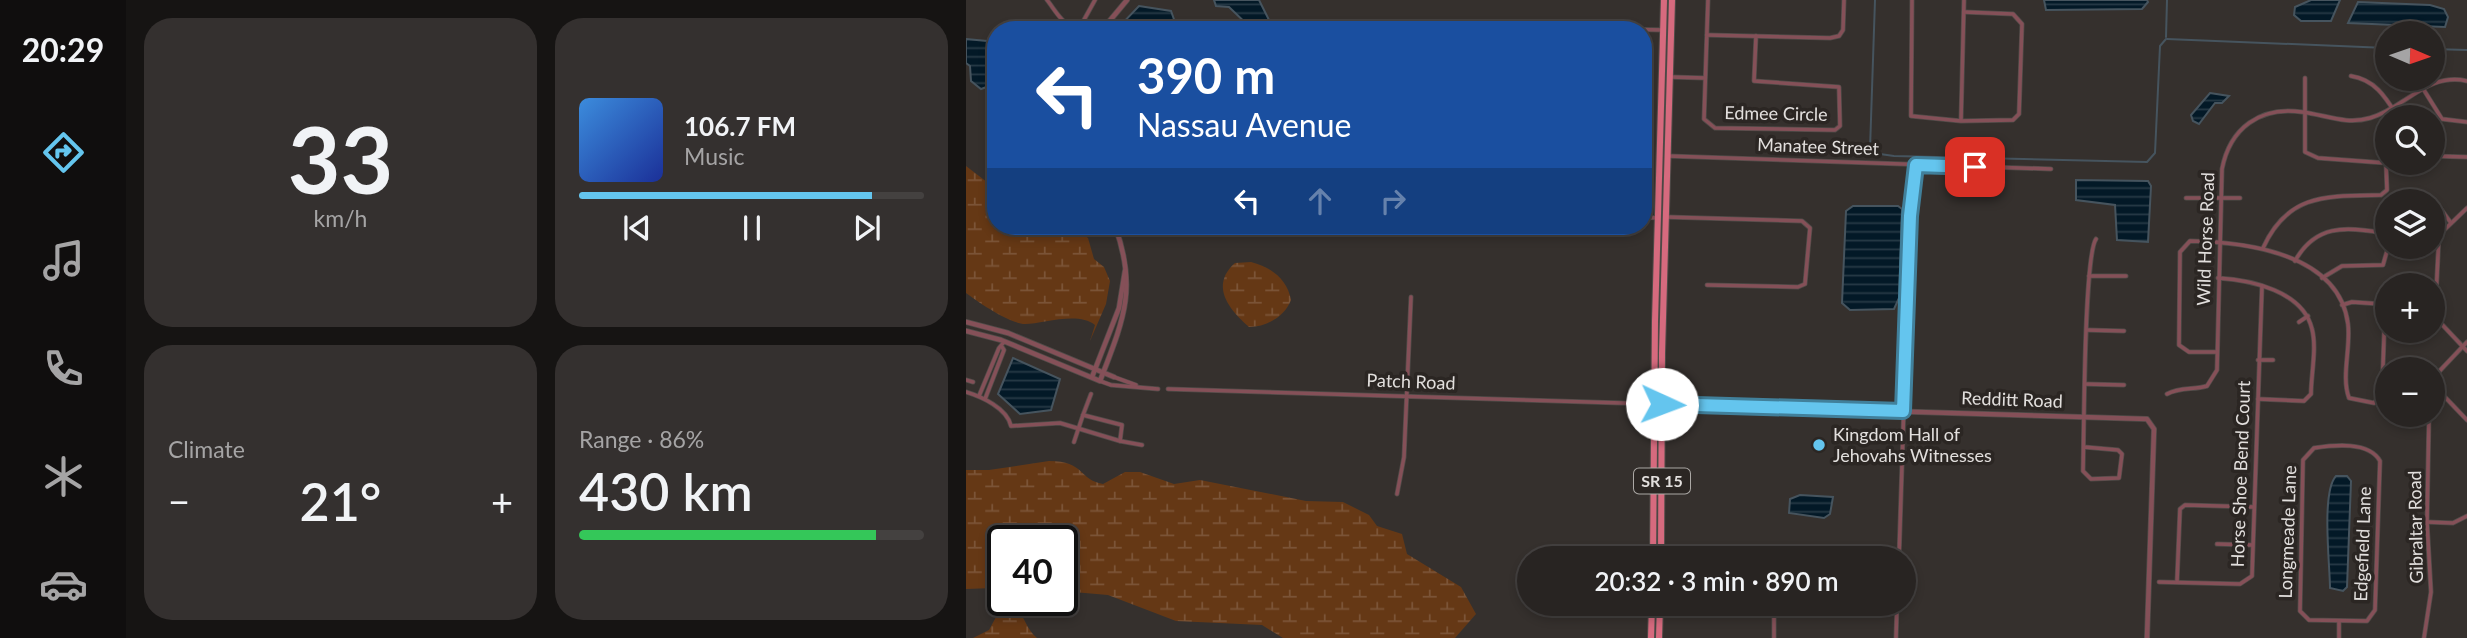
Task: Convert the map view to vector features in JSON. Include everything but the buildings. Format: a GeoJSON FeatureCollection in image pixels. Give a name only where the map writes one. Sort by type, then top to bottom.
{"type":"FeatureCollection","features":[{"type":"Feature","properties":{"kind":"main road","name":"SR 15"},"geometry":{"type":"LineString","coordinates":[[1658,546],[1662,524],[1665,243],[1659,188],[1664,0]]}},
{"type":"Feature","properties":{"kind":"main road","name":"SR 15"},"geometry":{"type":"LineString","coordinates":[[1656,546],[1654,404],[1662,218],[1669,134],[1672,0]]}},
{"type":"Feature","properties":{"kind":"main road"},"geometry":{"type":"LineString","coordinates":[[1663,30],[1666,36],[1665,68],[1670,77]]}},
{"type":"Feature","properties":{"kind":"main road"},"geometry":{"type":"LineString","coordinates":[[1662,87],[1667,97],[1669,134]]}},
{"type":"Feature","properties":{"kind":"main road"},"geometry":{"type":"LineString","coordinates":[[1654,493],[1660,502],[1662,524]]}},
{"type":"Feature","properties":{"kind":"main road"},"geometry":{"type":"LineString","coordinates":[[1652,616],[1652,638]]}},
{"type":"Feature","properties":{"kind":"main road"},"geometry":{"type":"LineString","coordinates":[[1659,638],[1660,616]]}},
{"type":"Feature","properties":{"kind":"street"},"geometry":{"type":"LineString","coordinates":[[1047,0],[1064,21]]}},
{"type":"Feature","properties":{"kind":"street"},"geometry":{"type":"LineString","coordinates":[[1083,21],[1095,0]]}},
{"type":"Feature","properties":{"kind":"street"},"geometry":{"type":"LineString","coordinates":[[1110,21],[1127,0]]}},
{"type":"Feature","properties":{"kind":"street"},"geometry":{"type":"LineString","coordinates":[[1670,77],[1705,78],[1708,0]]}},
{"type":"Feature","properties":{"kind":"street"},"geometry":{"type":"LineString","coordinates":[[1707,35],[1839,36],[1843,30],[1844,0]]}},
{"type":"Feature","properties":{"kind":"street"},"geometry":{"type":"LineString","coordinates":[[1912,0],[1911,116],[1918,119],[1961,121],[2014,120],[2019,114],[2022,24],[2013,14],[1964,12]]}},
{"type":"Feature","properties":{"kind":"street"},"geometry":{"type":"LineString","coordinates":[[1961,121],[1964,0]]}},
{"type":"Feature","properties":{"kind":"street"},"geometry":{"type":"LineString","coordinates":[[1652,30],[1663,30]]}},
{"type":"Feature","properties":{"kind":"street","name":"Edmee Circle"},"geometry":{"type":"LineString","coordinates":[[1705,78],[1704,119],[1715,128],[1826,131],[1840,126],[1839,87],[1754,81],[1756,36]]}},
{"type":"Feature","properties":{"kind":"street"},"geometry":{"type":"LineString","coordinates":[[2351,76],[2365,78],[2390,105]]}},
{"type":"Feature","properties":{"kind":"street"},"geometry":{"type":"LineString","coordinates":[[2262,248],[2279,219],[2304,203],[2331,195],[2381,195],[2387,190],[2386,163],[2318,158],[2305,152],[2305,78]]}},
{"type":"Feature","properties":{"kind":"street","name":"Wild Horse Road"},"geometry":{"type":"LineString","coordinates":[[2445,80],[2467,81]]}},
{"type":"Feature","properties":{"kind":"street","name":"Wild Horse Road"},"geometry":{"type":"LineString","coordinates":[[2398,105],[2417,91]]}},
{"type":"Feature","properties":{"kind":"street"},"geometry":{"type":"LineString","coordinates":[[2424,91],[2442,119],[2467,122]]}},
{"type":"Feature","properties":{"kind":"street","name":"Wild Horse Road"},"geometry":{"type":"LineString","coordinates":[[2167,394],[2175,390],[2207,386],[2217,370],[2219,242],[2225,150],[2244,125],[2271,113],[2304,112],[2344,122],[2375,117]]}},
{"type":"Feature","properties":{"kind":"street","name":"Manatee Street"},"geometry":{"type":"LineString","coordinates":[[1668,156],[2051,169]]}},
{"type":"Feature","properties":{"kind":"street"},"geometry":{"type":"LineString","coordinates":[[2445,156],[2467,157]]}},
{"type":"Feature","properties":{"kind":"street"},"geometry":{"type":"LineString","coordinates":[[1899,546],[1910,216],[1916,165]]}},
{"type":"Feature","properties":{"kind":"street"},"geometry":{"type":"LineString","coordinates":[[2186,198],[2240,198]]}},
{"type":"Feature","properties":{"kind":"street"},"geometry":{"type":"LineString","coordinates":[[2467,208],[2439,235],[2436,246],[2435,317],[2467,351]]}},
{"type":"Feature","properties":{"kind":"street"},"geometry":{"type":"LineString","coordinates":[[2445,215],[2451,223]]}},
{"type":"Feature","properties":{"kind":"street"},"geometry":{"type":"LineString","coordinates":[[1652,217],[1802,221],[1810,228],[1805,284],[1798,287],[1707,285]]}},
{"type":"Feature","properties":{"kind":"street"},"geometry":{"type":"LineString","coordinates":[[2295,261],[2310,239],[2321,233],[2339,230],[2382,233],[2387,251],[2383,265],[2342,266],[2322,278]]}},
{"type":"Feature","properties":{"kind":"street"},"geometry":{"type":"LineString","coordinates":[[1100,381],[1126,308],[1128,284],[1117,235]]}},
{"type":"Feature","properties":{"kind":"street"},"geometry":{"type":"LineString","coordinates":[[2084,447],[2118,450],[2122,454],[2119,478],[2088,478],[2083,471],[2089,276],[2091,246],[2096,239]]}},
{"type":"Feature","properties":{"kind":"street"},"geometry":{"type":"LineString","coordinates":[[2217,352],[2182,350],[2179,345],[2183,246],[2190,241],[2262,248],[2295,261],[2322,278],[2342,305],[2348,331],[2347,393],[2354,402],[2374,403],[2382,394],[2385,309],[2381,304],[2372,302],[2342,305]]}},
{"type":"Feature","properties":{"kind":"street"},"geometry":{"type":"LineString","coordinates":[[1092,377],[1119,308],[1125,263]]}},
{"type":"Feature","properties":{"kind":"street"},"geometry":{"type":"LineString","coordinates":[[2089,276],[2126,276]]}},
{"type":"Feature","properties":{"kind":"street"},"geometry":{"type":"LineString","coordinates":[[2218,278],[2262,286],[2286,296],[2308,316],[2313,331],[2311,394],[2304,401],[2258,399]]}},
{"type":"Feature","properties":{"kind":"street","name":"Horse Shoe Bend Court"},"geometry":{"type":"LineString","coordinates":[[2159,582],[2248,582],[2252,576],[2262,286]]}},
{"type":"Feature","properties":{"kind":"street"},"geometry":{"type":"LineString","coordinates":[[1396,494],[1404,457],[1409,396],[1411,297]]}},
{"type":"Feature","properties":{"kind":"street"},"geometry":{"type":"LineString","coordinates":[[2299,322],[2308,316]]}},
{"type":"Feature","properties":{"kind":"street"},"geometry":{"type":"LineString","coordinates":[[966,322],[1008,333],[1142,387]]}},
{"type":"Feature","properties":{"kind":"street"},"geometry":{"type":"LineString","coordinates":[[2087,330],[2123,331]]}},
{"type":"Feature","properties":{"kind":"street"},"geometry":{"type":"LineString","coordinates":[[966,331],[1111,385],[1158,389]]}},
{"type":"Feature","properties":{"kind":"street"},"geometry":{"type":"LineString","coordinates":[[979,396],[1008,333]]}},
{"type":"Feature","properties":{"kind":"street"},"geometry":{"type":"LineString","coordinates":[[2445,365],[2467,342]]}},
{"type":"Feature","properties":{"kind":"street"},"geometry":{"type":"LineString","coordinates":[[985,399],[1004,350],[1003,344]]}},
{"type":"Feature","properties":{"kind":"street","name":"Horse Shoe Bend Court"},"geometry":{"type":"LineString","coordinates":[[2258,360],[2273,360]]}},
{"type":"Feature","properties":{"kind":"street"},"geometry":{"type":"LineString","coordinates":[[966,380],[973,382]]}},
{"type":"Feature","properties":{"kind":"street"},"geometry":{"type":"LineString","coordinates":[[2085,384],[2124,385]]}},
{"type":"Feature","properties":{"kind":"street","name":"Patch Road"},"geometry":{"type":"LineString","coordinates":[[1168,389],[1654,404]]}},
{"type":"Feature","properties":{"kind":"street"},"geometry":{"type":"LineString","coordinates":[[966,392],[985,399],[1007,417],[1011,426],[1060,423],[1120,441],[1142,444]]}},
{"type":"Feature","properties":{"kind":"street"},"geometry":{"type":"LineString","coordinates":[[1074,442],[1091,394]]}},
{"type":"Feature","properties":{"kind":"street"},"geometry":{"type":"LineString","coordinates":[[2445,397],[2467,420]]}},
{"type":"Feature","properties":{"kind":"street","name":"Redditt Road"},"geometry":{"type":"LineString","coordinates":[[1654,404],[2144,418],[2153,424],[2147,638]]}},
{"type":"Feature","properties":{"kind":"street"},"geometry":{"type":"LineString","coordinates":[[1083,415],[1122,425],[1120,441]]}},
{"type":"Feature","properties":{"kind":"street","name":"Gibraltar Road"},"geometry":{"type":"LineString","coordinates":[[2424,638],[2431,592],[2427,522],[2429,427]]}},
{"type":"Feature","properties":{"kind":"street","name":"Edgefield Lane"},"geometry":{"type":"LineString","coordinates":[[2339,638],[2339,621],[2367,621],[2375,610],[2379,499],[2380,461],[2375,453],[2364,448],[2345,447]]}},
{"type":"Feature","properties":{"kind":"street","name":"Longmeade Lane"},"geometry":{"type":"LineString","coordinates":[[2339,621],[2309,620],[2300,611],[2303,460],[2314,448],[2345,447]]}},
{"type":"Feature","properties":{"kind":"street"},"geometry":{"type":"LineString","coordinates":[[2177,583],[2180,509],[2185,505],[2254,507]]}},
{"type":"Feature","properties":{"kind":"street"},"geometry":{"type":"LineString","coordinates":[[2427,522],[2454,523],[2467,516]]}},
{"type":"Feature","properties":{"kind":"street"},"geometry":{"type":"LineString","coordinates":[[2217,544],[2252,545]]}},
{"type":"Feature","properties":{"kind":"street"},"geometry":{"type":"LineString","coordinates":[[1774,616],[1774,638]]}},
{"type":"Feature","properties":{"kind":"street"},"geometry":{"type":"LineString","coordinates":[[1896,638],[1897,616]]}},
{"type":"Feature","properties":{"kind":"green space"},"geometry":{"type":"Polygon","coordinates":[[[966,166],[987,182],[987,235],[1084,235],[1088,238],[1094,259],[1104,267],[1110,281],[1106,304],[1090,341],[1095,325],[1088,321],[1060,319],[1019,323],[994,312],[966,293],[966,166]]]}},
{"type":"Feature","properties":{"kind":"green space"},"geometry":{"type":"Polygon","coordinates":[[[1251,262],[1277,275],[1286,286],[1291,300],[1275,320],[1249,327],[1229,305],[1223,288],[1228,271],[1235,263],[1251,262]]]}},
{"type":"Feature","properties":{"kind":"green space"},"geometry":{"type":"Polygon","coordinates":[[[1049,461],[1061,462],[1076,467],[1090,479],[1103,484],[1125,472],[1140,472],[1174,484],[1200,480],[1306,501],[1343,502],[1369,515],[1377,526],[1402,534],[1407,554],[1461,587],[1476,614],[1455,638],[1283,638],[1262,625],[1176,621],[1108,595],[1078,592],[1078,525],[987,525],[987,588],[966,589],[966,470],[989,470],[1049,461]]]}},
{"type":"Feature","properties":{"kind":"green space"},"geometry":{"type":"Polygon","coordinates":[[[997,616],[1022,616],[1037,638],[973,638],[989,630],[997,616]]]}},
{"type":"Feature","properties":{"kind":"water"},"geometry":{"type":"Polygon","coordinates":[[[1214,0],[1259,0],[1270,21],[1244,21],[1229,7],[1216,6],[1214,0]]]}},
{"type":"Feature","properties":{"kind":"water"},"geometry":{"type":"Polygon","coordinates":[[[2044,0],[2148,2],[2142,9],[2046,10],[2044,0]]]}},
{"type":"Feature","properties":{"kind":"water"},"geometry":{"type":"Polygon","coordinates":[[[2311,0],[2340,0],[2331,21],[2301,21],[2294,15],[2295,7],[2311,0]]]}},
{"type":"Feature","properties":{"kind":"water"},"geometry":{"type":"Polygon","coordinates":[[[2358,2],[2430,5],[2444,9],[2448,17],[2445,27],[2445,21],[2348,23],[2358,2]]]}},
{"type":"Feature","properties":{"kind":"water"},"geometry":{"type":"Polygon","coordinates":[[[1139,6],[1171,11],[1175,21],[1125,21],[1139,6]]]}},
{"type":"Feature","properties":{"kind":"water"},"geometry":{"type":"Polygon","coordinates":[[[966,39],[987,41],[987,87],[981,89],[971,81],[970,66],[966,63],[966,39]]]}},
{"type":"Feature","properties":{"kind":"water"},"geometry":{"type":"Polygon","coordinates":[[[2210,93],[2229,96],[2222,103],[2215,103],[2199,124],[2193,121],[2191,115],[2210,93]]]}},
{"type":"Feature","properties":{"kind":"water"},"geometry":{"type":"Polygon","coordinates":[[[2076,180],[2148,181],[2151,186],[2148,242],[2117,240],[2115,205],[2076,200],[2076,180]]]}},
{"type":"Feature","properties":{"kind":"water"},"geometry":{"type":"Polygon","coordinates":[[[1853,206],[1898,206],[1902,209],[1899,298],[1894,309],[1850,310],[1842,303],[1846,211],[1853,206]]]}},
{"type":"Feature","properties":{"kind":"water"},"geometry":{"type":"Polygon","coordinates":[[[1013,358],[1060,379],[1051,410],[1020,414],[998,394],[1013,358]]]}},
{"type":"Feature","properties":{"kind":"water"},"geometry":{"type":"Polygon","coordinates":[[[2336,476],[2347,476],[2351,481],[2347,587],[2343,591],[2330,588],[2328,513],[2331,485],[2336,476]]]}},
{"type":"Feature","properties":{"kind":"water"},"geometry":{"type":"Polygon","coordinates":[[[1800,495],[1833,497],[1830,514],[1824,518],[1789,513],[1790,499],[1800,495]]]}},
{"type":"Feature","properties":{"kind":"waterway"},"geometry":{"type":"LineString","coordinates":[[1875,0],[1870,149],[1873,153],[1894,156],[2147,162],[2155,153],[2160,46],[2166,39]]}},
{"type":"Feature","properties":{"kind":"waterway"},"geometry":{"type":"LineString","coordinates":[[2166,37],[2167,0]]}},
{"type":"Feature","properties":{"kind":"waterway"},"geometry":{"type":"LineString","coordinates":[[2167,39],[2375,48]]}},
{"type":"Feature","properties":{"kind":"waterway"},"geometry":{"type":"LineString","coordinates":[[2445,49],[2467,50]]}},
{"type":"Feature","properties":{"kind":"place","name":"Kingdom Hall of Jehovahs Witnesses"},"geometry":{"type":"Point","coordinates":[1819,445]}},
{"type":"Feature","properties":{"kind":"route"},"geometry":{"type":"LineString","coordinates":[[1662,404],[1903,411],[1910,216],[1916,165],[1975,167]]}}]}
